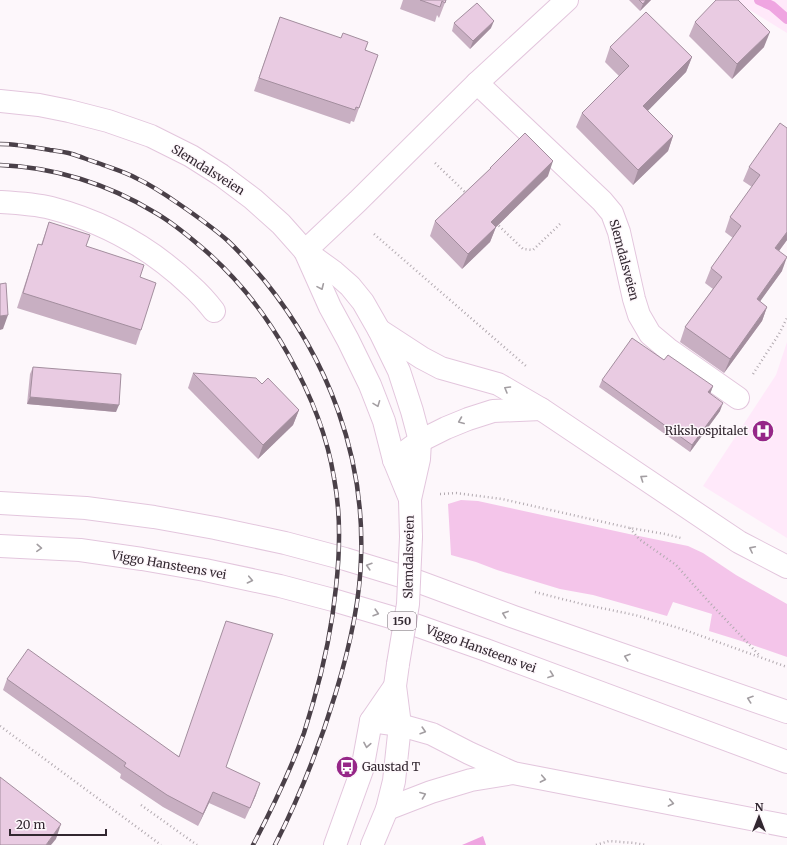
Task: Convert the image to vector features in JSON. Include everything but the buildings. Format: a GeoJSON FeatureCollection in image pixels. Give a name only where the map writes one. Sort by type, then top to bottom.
{"type":"FeatureCollection","features":[{"type":"Feature","properties":{"kind":"main road"},"geometry":{"type":"LineString","coordinates":[[305,251],[358,201],[477,83],[567,0]]}},
{"type":"Feature","properties":{"kind":"main road","name":"Slemdalsveien"},"geometry":{"type":"LineString","coordinates":[[477,83],[602,201],[612,213],[619,232],[639,315],[650,334],[668,349],[738,398]]}},
{"type":"Feature","properties":{"kind":"main road","name":"Slemdalsveien"},"geometry":{"type":"LineString","coordinates":[[0,101],[40,105],[108,120],[152,136],[191,156],[221,175],[253,199],[281,224],[305,251],[334,272],[350,286],[363,302],[379,330],[398,371],[412,411],[420,441],[419,459],[410,499],[411,537],[408,604],[395,686],[400,725],[394,781],[387,809],[372,845]]}},
{"type":"Feature","properties":{"kind":"main road"},"geometry":{"type":"LineString","coordinates":[[0,202],[22,203],[51,208],[104,226],[152,253],[192,287],[214,311]]}},
{"type":"Feature","properties":{"kind":"main road","name":"Slemdalsveien"},"geometry":{"type":"LineString","coordinates":[[305,251],[330,307],[370,386],[384,421],[394,460],[410,499]]}},
{"type":"Feature","properties":{"kind":"main road"},"geometry":{"type":"LineString","coordinates":[[379,330],[422,358],[441,368],[498,384],[541,409],[738,542],[787,566]]}},
{"type":"Feature","properties":{"kind":"main road"},"geometry":{"type":"LineString","coordinates":[[394,460],[420,441],[452,425],[468,419],[493,411],[541,409]]}},
{"type":"Feature","properties":{"kind":"main road"},"geometry":{"type":"LineString","coordinates":[[0,503],[86,508],[154,517],[285,542],[414,580],[514,617],[787,712]]}},
{"type":"Feature","properties":{"kind":"main road","name":"Viggo Hansteens vei"},"geometry":{"type":"LineString","coordinates":[[0,546],[80,550],[142,558],[280,586],[333,600],[404,621],[787,762]]}},
{"type":"Feature","properties":{"kind":"main road","name":"Slemdalsveien"},"geometry":{"type":"LineString","coordinates":[[335,845],[362,770],[371,721],[395,686]]}},
{"type":"Feature","properties":{"kind":"main road"},"geometry":{"type":"LineString","coordinates":[[371,721],[400,725],[432,734],[469,754],[513,773],[787,826]]}},
{"type":"Feature","properties":{"kind":"main road"},"geometry":{"type":"LineString","coordinates":[[387,809],[432,792],[471,780],[513,773]]}},
{"type":"Feature","properties":{"kind":"path"},"geometry":{"type":"LineString","coordinates":[[438,165],[472,199]]}},
{"type":"Feature","properties":{"kind":"path"},"geometry":{"type":"LineString","coordinates":[[494,221],[523,249],[533,250],[560,224]]}},
{"type":"Feature","properties":{"kind":"path"},"geometry":{"type":"LineString","coordinates":[[374,234],[527,367]]}},
{"type":"Feature","properties":{"kind":"path"},"geometry":{"type":"LineString","coordinates":[[738,398],[779,334],[787,318]]}},
{"type":"Feature","properties":{"kind":"path"},"geometry":{"type":"LineString","coordinates":[[440,494],[456,493],[502,499],[630,528],[665,534],[686,540]]}},
{"type":"Feature","properties":{"kind":"path"},"geometry":{"type":"LineString","coordinates":[[630,528],[639,539],[676,566],[762,658]]}},
{"type":"Feature","properties":{"kind":"path"},"geometry":{"type":"LineString","coordinates":[[530,591],[635,615],[682,629],[787,667]]}},
{"type":"Feature","properties":{"kind":"path"},"geometry":{"type":"LineString","coordinates":[[0,726],[161,845]]}},
{"type":"Feature","properties":{"kind":"path"},"geometry":{"type":"LineString","coordinates":[[141,805],[197,845]]}},
{"type":"Feature","properties":{"kind":"path"},"geometry":{"type":"LineString","coordinates":[[152,845],[154,840]]}},
{"type":"Feature","properties":{"kind":"path"},"geometry":{"type":"LineString","coordinates":[[596,845],[609,841],[646,845]]}},
{"type":"Feature","properties":{"kind":"shaded area"},"geometry":{"type":"Polygon","coordinates":[[[734,0],[787,0],[787,33],[734,0]]]}},
{"type":"Feature","properties":{"kind":"shaded area","name":"Rikshospitalet"},"geometry":{"type":"Polygon","coordinates":[[[787,342],[787,538],[703,486],[776,375],[787,342]]]}},
{"type":"Feature","properties":{"kind":"shaded area"},"geometry":{"type":"Polygon","coordinates":[[[461,500],[478,501],[688,546],[703,553],[736,575],[787,604],[787,657],[709,631],[712,614],[673,602],[667,616],[593,595],[560,589],[451,555],[448,504],[461,500]]]}},
{"type":"Feature","properties":{"kind":"shaded area"},"geometry":{"type":"Polygon","coordinates":[[[483,836],[486,845],[462,845],[483,836]]]}},
{"type":"Feature","properties":{"kind":"waterway"},"geometry":{"type":"LineString","coordinates":[[759,0],[772,6],[787,19]]}},
{"type":"Feature","properties":{"kind":"railway"},"geometry":{"type":"LineString","coordinates":[[0,144],[25,146],[69,153],[123,172],[158,190],[215,230],[250,264],[287,310],[307,342],[324,376],[338,410],[349,446],[357,483],[361,520],[361,558],[356,609],[345,659],[323,731],[309,770],[275,845]]}},
{"type":"Feature","properties":{"kind":"railway"},"geometry":{"type":"LineString","coordinates":[[0,165],[20,166],[60,173],[99,185],[136,202],[184,232],[226,270],[260,310],[288,354],[317,414],[331,462],[338,505],[338,560],[332,617],[321,674],[304,733],[280,790],[253,845]]}},
{"type":"Feature","properties":{"kind":"place","name":"Rikshospitalet"},"geometry":{"type":"Point","coordinates":[763,431]}},
{"type":"Feature","properties":{"kind":"place","name":"Gaustad T"},"geometry":{"type":"Point","coordinates":[347,767]}}]}
